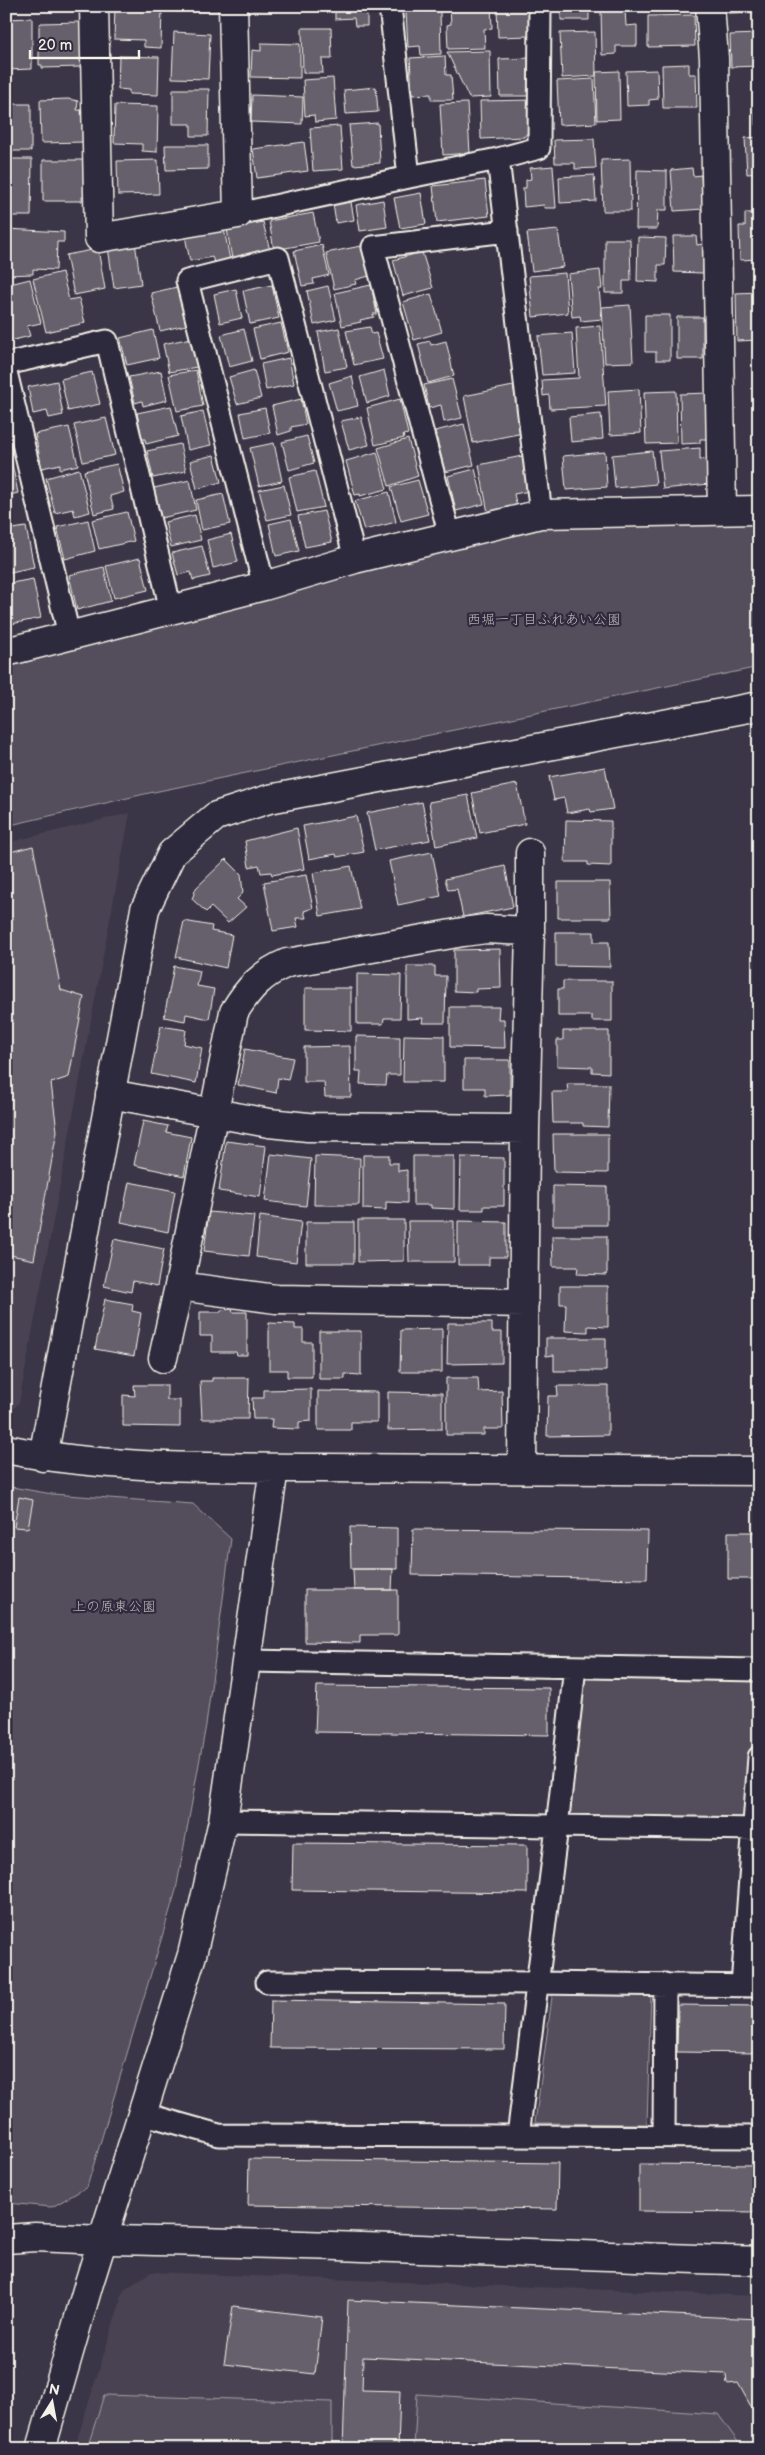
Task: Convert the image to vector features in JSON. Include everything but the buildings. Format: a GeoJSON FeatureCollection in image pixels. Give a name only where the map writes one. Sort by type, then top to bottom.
{"type":"FeatureCollection","features":[{"type":"Feature","properties":{"kind":"street"},"geometry":{"type":"LineString","coordinates":[[94,6],[99,238],[238,214],[233,6]]}},
{"type":"Feature","properties":{"kind":"street"},"geometry":{"type":"LineString","coordinates":[[710,6],[714,68],[722,510]]}},
{"type":"Feature","properties":{"kind":"street"},"geometry":{"type":"LineString","coordinates":[[6,652],[264,586],[355,559],[541,514],[759,510]]}},
{"type":"Feature","properties":{"kind":"street"},"geometry":{"type":"LineString","coordinates":[[43,1457],[145,908],[172,853],[216,816],[269,799],[759,706]]}},
{"type":"Feature","properties":{"kind":"street"},"geometry":{"type":"LineString","coordinates":[[522,1469],[530,853]]}},
{"type":"Feature","properties":{"kind":"street"},"geometry":{"type":"LineString","coordinates":[[163,1358],[234,1012],[256,981],[270,970],[287,963],[463,932],[486,929],[530,930]]}},
{"type":"Feature","properties":{"kind":"street"},"geometry":{"type":"LineString","coordinates":[[110,1094],[269,1123],[308,1127],[525,1129]]}},
{"type":"Feature","properties":{"kind":"street"},"geometry":{"type":"LineString","coordinates":[[179,1286],[276,1299],[524,1303]]}},
{"type":"Feature","properties":{"kind":"street"},"geometry":{"type":"LineString","coordinates":[[6,1449],[43,1457],[113,1463],[274,1468],[759,1471]]}},
{"type":"Feature","properties":{"kind":"street"},"geometry":{"type":"LineString","coordinates":[[41,2449],[103,2240],[192,1954],[223,1821],[274,1468]]}},
{"type":"Feature","properties":{"kind":"street"},"geometry":{"type":"LineString","coordinates":[[6,2239],[35,2236],[103,2240],[313,2243],[520,2254],[759,2261]]}},
{"type":"Feature","properties":{"kind":"lane"},"geometry":{"type":"LineString","coordinates":[[390,6],[409,177]]}},
{"type":"Feature","properties":{"kind":"lane"},"geometry":{"type":"LineString","coordinates":[[238,214],[498,159],[539,148],[540,6]]}},
{"type":"Feature","properties":{"kind":"lane"},"geometry":{"type":"LineString","coordinates":[[498,159],[541,514]]}},
{"type":"Feature","properties":{"kind":"lane"},"geometry":{"type":"LineString","coordinates":[[450,536],[373,247],[507,231]]}},
{"type":"Feature","properties":{"kind":"lane"},"geometry":{"type":"LineString","coordinates":[[264,586],[187,281],[278,258],[355,559]]}},
{"type":"Feature","properties":{"kind":"lane"},"geometry":{"type":"LineString","coordinates":[[6,364],[107,341],[171,610]]}},
{"type":"Feature","properties":{"kind":"lane"},"geometry":{"type":"LineString","coordinates":[[6,372],[69,635]]}},
{"type":"Feature","properties":{"kind":"lane"},"geometry":{"type":"LineString","coordinates":[[247,1661],[759,1670]]}},
{"type":"Feature","properties":{"kind":"lane"},"geometry":{"type":"LineString","coordinates":[[518,2136],[557,1827],[574,1667]]}},
{"type":"Feature","properties":{"kind":"lane"},"geometry":{"type":"LineString","coordinates":[[266,1982],[536,1982],[750,1986],[759,1757]]}},
{"type":"Feature","properties":{"kind":"lane"},"geometry":{"type":"LineString","coordinates":[[223,1821],[756,1829]]}},
{"type":"Feature","properties":{"kind":"lane"},"geometry":{"type":"LineString","coordinates":[[664,2136],[665,1984]]}},
{"type":"Feature","properties":{"kind":"lane"},"geometry":{"type":"LineString","coordinates":[[142,2113],[219,2135],[759,2137]]}},
{"type":"Feature","properties":{"kind":"shaded area"},"geometry":{"type":"Polygon","coordinates":[[[130,813],[19,1403],[7,1415],[6,843],[130,813]]]}},
{"type":"Feature","properties":{"kind":"shaded area"},"geometry":{"type":"Polygon","coordinates":[[[151,2272],[759,2296],[759,2449],[74,2449],[124,2290],[151,2272]]]}},
{"type":"Feature","properties":{"kind":"green space","name":"西堀一丁目ふれあい公園"},"geometry":{"type":"Polygon","coordinates":[[[759,523],[759,667],[149,793],[6,826],[6,667],[169,618],[540,526],[759,523]]]}},
{"type":"Feature","properties":{"kind":"green space","name":"上の原東公園"},"geometry":{"type":"Polygon","coordinates":[[[6,1486],[52,1494],[193,1504],[231,1539],[206,1725],[176,1890],[87,2187],[52,2207],[6,2203],[6,1486]]]}},
{"type":"Feature","properties":{"kind":"green space"},"geometry":{"type":"Polygon","coordinates":[[[585,1676],[758,1679],[750,1824],[566,1820],[585,1676]]]}},
{"type":"Feature","properties":{"kind":"green space"},"geometry":{"type":"Polygon","coordinates":[[[553,1990],[651,1991],[647,2124],[535,2123],[553,1990]]]}},
{"type":"Feature","properties":{"kind":"green space"},"geometry":{"type":"Polygon","coordinates":[[[417,2394],[718,2414],[743,2449],[414,2449],[417,2394]]]}},
{"type":"Feature","properties":{"kind":"green space"},"geometry":{"type":"Polygon","coordinates":[[[104,2395],[332,2402],[332,2449],[87,2449],[104,2395]]]}}]}
